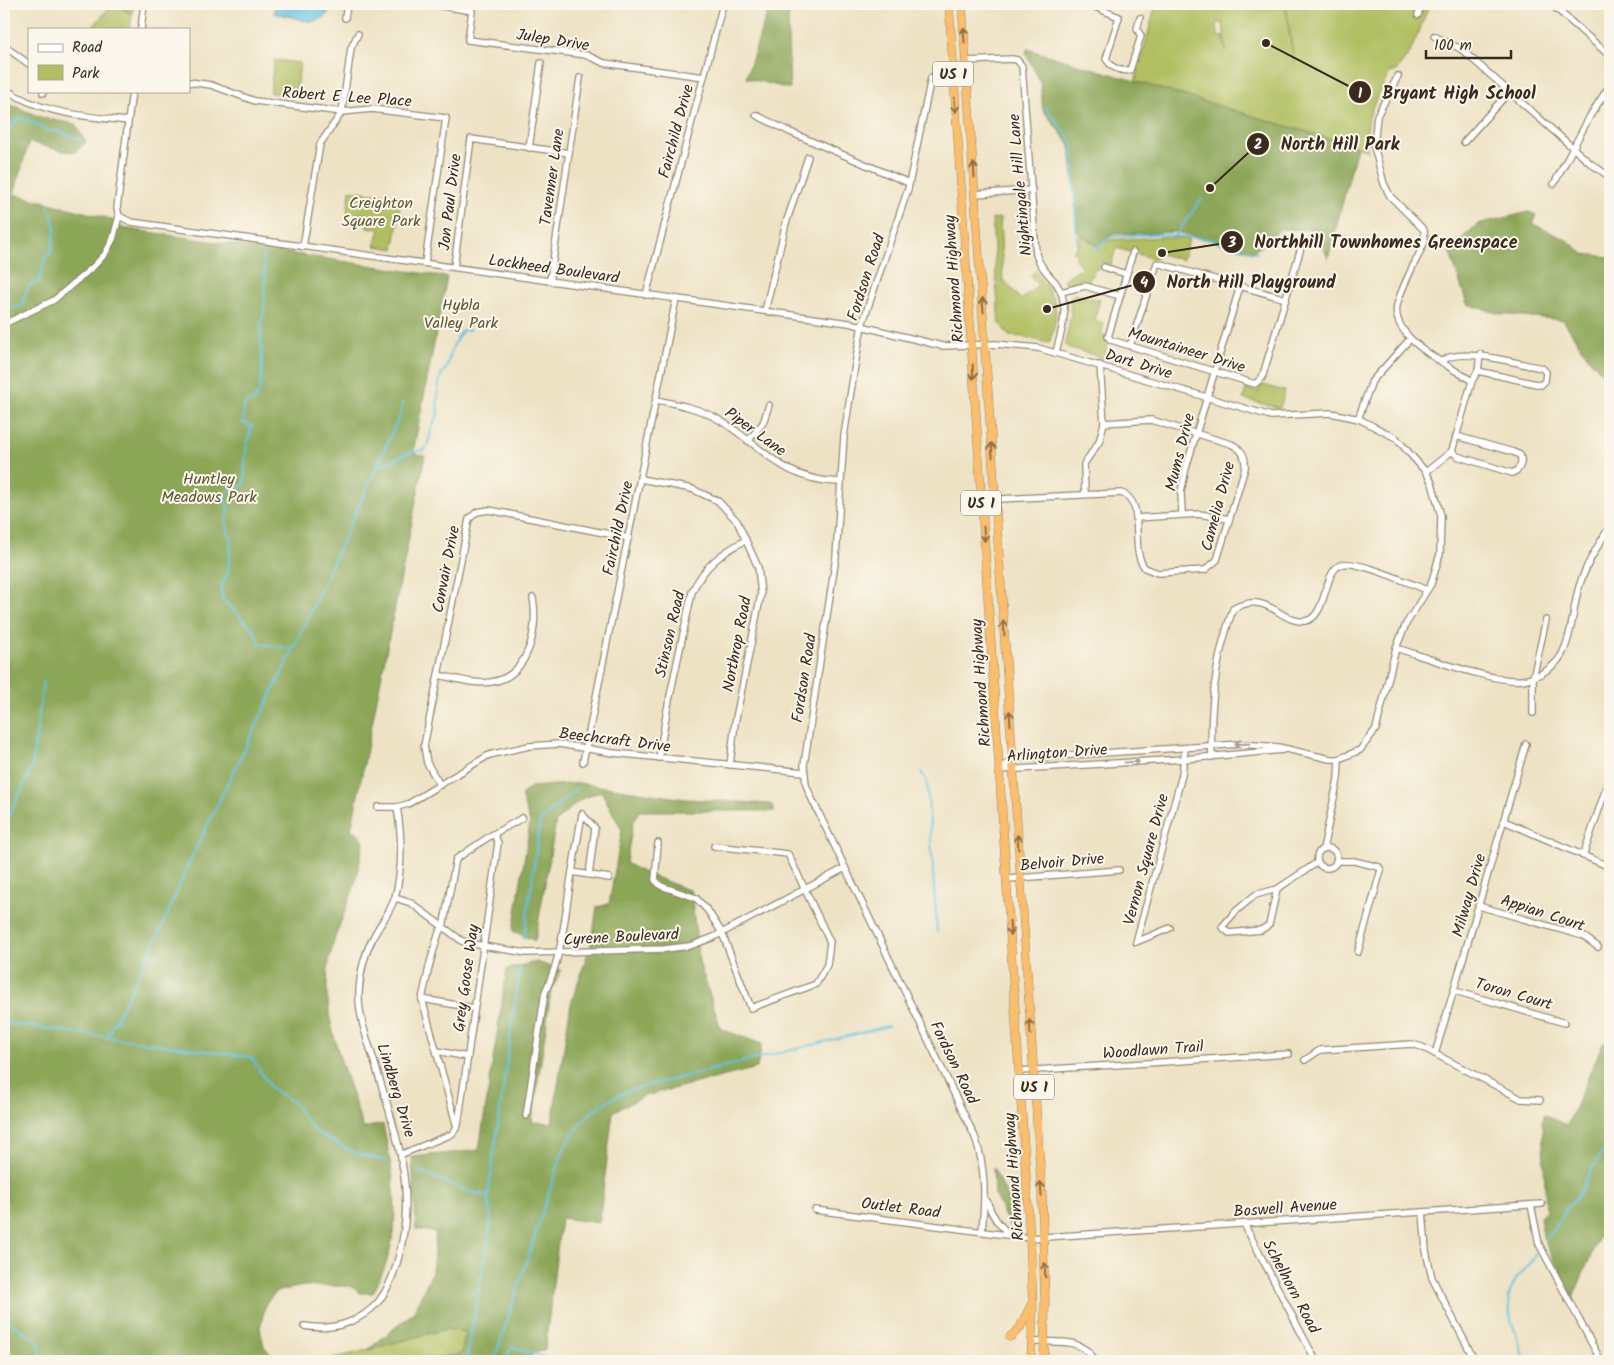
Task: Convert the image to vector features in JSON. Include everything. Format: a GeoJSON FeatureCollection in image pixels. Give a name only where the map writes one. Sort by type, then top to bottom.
{"type":"FeatureCollection","features":[{"type":"Feature","properties":{"kind":"highway","name":"Richmond Highway"},"geometry":{"type":"LineString","coordinates":[[949,4],[1020,1071],[1033,1296],[1031,1361]]}},
{"type":"Feature","properties":{"kind":"highway","name":"Richmond Highway"},"geometry":{"type":"LineString","coordinates":[[962,4],[1033,1070],[1043,1238],[1044,1361]]}},
{"type":"Feature","properties":{"kind":"highway"},"geometry":{"type":"LineString","coordinates":[[1010,1337],[1025,1319],[1033,1296]]}},
{"type":"Feature","properties":{"kind":"street"},"geometry":{"type":"LineString","coordinates":[[140,28],[144,4]]}},
{"type":"Feature","properties":{"kind":"street"},"geometry":{"type":"LineString","coordinates":[[345,18],[347,4]]}},
{"type":"Feature","properties":{"kind":"street","name":"Julep Drive"},"geometry":{"type":"LineString","coordinates":[[431,4],[473,7],[468,40],[586,55],[604,63],[704,77]]}},
{"type":"Feature","properties":{"kind":"street","name":"Fairchild Drive"},"geometry":{"type":"LineString","coordinates":[[646,294],[722,4]]}},
{"type":"Feature","properties":{"kind":"street"},"geometry":{"type":"LineString","coordinates":[[1088,4],[1118,17],[1106,60],[1111,67],[1123,71],[1130,70],[1135,58],[1141,36],[1137,29],[1140,18]]}},
{"type":"Feature","properties":{"kind":"street"},"geometry":{"type":"LineString","coordinates":[[1418,15],[1421,4]]}},
{"type":"Feature","properties":{"kind":"street"},"geometry":{"type":"LineString","coordinates":[[1551,4],[1610,56]]}},
{"type":"Feature","properties":{"kind":"street"},"geometry":{"type":"LineString","coordinates":[[303,248],[320,144],[342,112],[351,48],[358,34]]}},
{"type":"Feature","properties":{"kind":"street"},"geometry":{"type":"LineString","coordinates":[[1434,36],[1461,49],[1574,149],[1610,177]]}},
{"type":"Feature","properties":{"kind":"street"},"geometry":{"type":"LineString","coordinates":[[4,46],[28,63]]}},
{"type":"Feature","properties":{"kind":"street","name":"Nightingale Hill Lane"},"geometry":{"type":"LineString","coordinates":[[966,61],[1012,59],[1022,65],[1037,257],[1061,292],[1064,316],[1056,352]]}},
{"type":"Feature","properties":{"kind":"street"},"geometry":{"type":"LineString","coordinates":[[529,148],[542,63]]}},
{"type":"Feature","properties":{"kind":"street","name":"Fordson Road"},"geometry":{"type":"LineString","coordinates":[[953,73],[941,72],[930,78],[909,183],[862,325],[847,412],[840,482],[836,557],[805,748],[804,772],[811,797],[975,1137],[982,1163],[985,1194],[982,1231]]}},
{"type":"Feature","properties":{"kind":"street"},"geometry":{"type":"LineString","coordinates":[[1398,76],[1377,116],[1374,139],[1379,168],[1390,196],[1424,230],[1425,241],[1397,306],[1398,323],[1410,339],[1472,381]]}},
{"type":"Feature","properties":{"kind":"street","name":"Tavenner Lane"},"geometry":{"type":"LineString","coordinates":[[550,281],[580,78]]}},
{"type":"Feature","properties":{"kind":"street","name":"Robert E Lee Place"},"geometry":{"type":"LineString","coordinates":[[190,82],[211,85],[255,101],[342,112],[372,109],[446,118],[425,263]]}},
{"type":"Feature","properties":{"kind":"street"},"geometry":{"type":"LineString","coordinates":[[1554,184],[1590,116],[1610,85]]}},
{"type":"Feature","properties":{"kind":"street"},"geometry":{"type":"LineString","coordinates":[[4,88],[21,99],[41,108],[128,121]]}},
{"type":"Feature","properties":{"kind":"street"},"geometry":{"type":"LineString","coordinates":[[4,324],[54,300],[94,266],[111,244],[119,216],[117,208],[132,92]]}},
{"type":"Feature","properties":{"kind":"street"},"geometry":{"type":"LineString","coordinates":[[1464,142],[1509,92]]}},
{"type":"Feature","properties":{"kind":"street"},"geometry":{"type":"LineString","coordinates":[[756,115],[790,132],[909,183]]}},
{"type":"Feature","properties":{"kind":"street","name":"Jon Paul Drive"},"geometry":{"type":"LineString","coordinates":[[454,267],[471,139],[568,153]]}},
{"type":"Feature","properties":{"kind":"street"},"geometry":{"type":"LineString","coordinates":[[765,311],[786,223],[808,157]]}},
{"type":"Feature","properties":{"kind":"street"},"geometry":{"type":"LineString","coordinates":[[976,194],[1032,190]]}},
{"type":"Feature","properties":{"kind":"street","name":"Lockheed Boulevard"},"geometry":{"type":"LineString","coordinates":[[119,216],[131,222],[303,248],[425,263],[862,325],[942,346],[986,344]]}},
{"type":"Feature","properties":{"kind":"street"},"geometry":{"type":"LineString","coordinates":[[1130,346],[1157,263],[1286,299],[1303,241]]}},
{"type":"Feature","properties":{"kind":"street","name":"Mountaineer Drive"},"geometry":{"type":"LineString","coordinates":[[1133,252],[1108,337],[1130,346],[1255,384],[1259,382],[1286,299]]}},
{"type":"Feature","properties":{"kind":"street"},"geometry":{"type":"LineString","coordinates":[[1104,267],[1126,274]]}},
{"type":"Feature","properties":{"kind":"street"},"geometry":{"type":"LineString","coordinates":[[1061,292],[1085,286],[1120,296]]}},
{"type":"Feature","properties":{"kind":"street","name":"Mums Drive"},"geometry":{"type":"LineString","coordinates":[[1182,514],[1182,482],[1240,286]]}},
{"type":"Feature","properties":{"kind":"street","name":"Fairchild Drive"},"geometry":{"type":"LineString","coordinates":[[583,762],[676,299]]}},
{"type":"Feature","properties":{"kind":"street"},"geometry":{"type":"LineString","coordinates":[[1318,862],[1318,853],[1323,849],[1338,779],[1339,759],[1360,750],[1372,737],[1387,693],[1396,648],[1406,624],[1427,590],[1436,569],[1442,533],[1439,506],[1426,472],[1396,438],[1378,427],[1358,419],[1372,381],[1410,339]]}},
{"type":"Feature","properties":{"kind":"street","name":"Dart Drive"},"geometry":{"type":"LineString","coordinates":[[986,344],[1017,344],[1056,352],[1271,416],[1331,414],[1358,419]]}},
{"type":"Feature","properties":{"kind":"street"},"geometry":{"type":"LineString","coordinates":[[1442,361],[1448,356],[1480,354],[1494,359],[1542,368],[1546,372],[1545,381],[1541,385],[1534,385],[1478,371]]}},
{"type":"Feature","properties":{"kind":"street"},"geometry":{"type":"LineString","coordinates":[[1426,472],[1452,451],[1472,381],[1478,371],[1480,354]]}},
{"type":"Feature","properties":{"kind":"street"},"geometry":{"type":"LineString","coordinates":[[1085,494],[1084,464],[1099,442],[1104,423],[1100,365]]}},
{"type":"Feature","properties":{"kind":"street","name":"Piper Lane"},"geometry":{"type":"LineString","coordinates":[[657,400],[682,405],[708,414],[748,441],[777,464],[795,474],[815,480],[840,482]]}},
{"type":"Feature","properties":{"kind":"street"},"geometry":{"type":"LineString","coordinates":[[748,441],[763,423],[769,405]]}},
{"type":"Feature","properties":{"kind":"street","name":"Camelia Drive"},"geometry":{"type":"LineString","coordinates":[[981,500],[1085,494],[1125,494],[1134,504],[1140,560],[1146,568],[1158,573],[1205,570],[1212,567],[1217,560],[1245,468],[1244,454],[1231,444],[1151,420],[1104,423]]}},
{"type":"Feature","properties":{"kind":"street"},"geometry":{"type":"LineString","coordinates":[[1452,451],[1457,456],[1512,473],[1520,467],[1522,460],[1520,456],[1513,452],[1456,436]]}},
{"type":"Feature","properties":{"kind":"street","name":"Northrop Road"},"geometry":{"type":"LineString","coordinates":[[641,479],[692,489],[712,497],[731,514],[746,540],[758,567],[760,594],[735,723],[730,766]]}},
{"type":"Feature","properties":{"kind":"street","name":"Convair Drive"},"geometry":{"type":"LineString","coordinates":[[440,785],[427,763],[424,751],[467,524],[473,515],[481,510],[489,510],[629,538]]}},
{"type":"Feature","properties":{"kind":"street"},"geometry":{"type":"LineString","coordinates":[[1136,518],[1208,514],[1229,519]]}},
{"type":"Feature","properties":{"kind":"street"},"geometry":{"type":"LineString","coordinates":[[1396,648],[1509,679],[1533,678],[1556,663],[1564,651],[1578,588],[1586,567],[1610,526]]}},
{"type":"Feature","properties":{"kind":"street","name":"Stinson Road"},"geometry":{"type":"LineString","coordinates":[[659,758],[668,700],[692,592],[701,575],[713,560],[746,540]]}},
{"type":"Feature","properties":{"kind":"street"},"geometry":{"type":"LineString","coordinates":[[1212,756],[1210,708],[1222,640],[1234,609],[1253,602],[1298,620],[1308,620],[1317,613],[1334,569],[1343,563],[1357,565],[1427,590]]}},
{"type":"Feature","properties":{"kind":"street"},"geometry":{"type":"LineString","coordinates":[[438,675],[484,683],[502,679],[515,671],[527,654],[530,642],[536,612],[533,598]]}},
{"type":"Feature","properties":{"kind":"street"},"geometry":{"type":"LineString","coordinates":[[1533,713],[1533,678],[1546,620]]}},
{"type":"Feature","properties":{"kind":"street","name":"Beechcraft Drive"},"geometry":{"type":"LineString","coordinates":[[378,807],[397,807],[416,801],[482,759],[509,748],[559,744],[659,758],[804,772]]}},
{"type":"Feature","properties":{"kind":"street","name":"Milway Drive"},"geometry":{"type":"LineString","coordinates":[[1435,1054],[1526,744]]}},
{"type":"Feature","properties":{"kind":"street","name":"Arlington Drive"},"geometry":{"type":"LineString","coordinates":[[1000,770],[1013,760],[1212,746],[1263,745],[1339,759]]}},
{"type":"Feature","properties":{"kind":"street","name":"Vernon Square Drive"},"geometry":{"type":"LineString","coordinates":[[1170,928],[1136,942],[1180,784],[1184,748]]}},
{"type":"Feature","properties":{"kind":"street","name":"Arlington Drive"},"geometry":{"type":"LineString","coordinates":[[1000,770],[1184,759],[1290,749]]}},
{"type":"Feature","properties":{"kind":"street"},"geometry":{"type":"LineString","coordinates":[[1583,856],[1610,777]]}},
{"type":"Feature","properties":{"kind":"street","name":"Lindberg Drive"},"geometry":{"type":"LineString","coordinates":[[304,1326],[326,1328],[353,1322],[373,1307],[389,1284],[396,1269],[405,1228],[406,1188],[402,1154],[362,1022],[359,993],[363,965],[368,949],[395,898],[401,853],[397,807]]}},
{"type":"Feature","properties":{"kind":"street"},"geometry":{"type":"LineString","coordinates":[[526,1116],[545,992],[552,978],[559,953],[582,814],[594,828],[589,875]]}},
{"type":"Feature","properties":{"kind":"street"},"geometry":{"type":"LineString","coordinates":[[402,1154],[452,1134],[458,1127],[422,999],[439,932],[443,928],[456,859],[522,818]]}},
{"type":"Feature","properties":{"kind":"street"},"geometry":{"type":"LineString","coordinates":[[1504,821],[1610,867]]}},
{"type":"Feature","properties":{"kind":"street","name":"Grey Goose Way"},"geometry":{"type":"LineString","coordinates":[[458,1127],[498,843],[494,834]]}},
{"type":"Feature","properties":{"kind":"street"},"geometry":{"type":"LineString","coordinates":[[658,843],[655,880],[660,886],[696,898],[722,933],[751,1008],[816,984],[827,964],[830,942],[788,854],[714,846]]}},
{"type":"Feature","properties":{"kind":"street"},"geometry":{"type":"LineString","coordinates":[[1323,849],[1333,850],[1336,861]]}},
{"type":"Feature","properties":{"kind":"street"},"geometry":{"type":"LineString","coordinates":[[1318,862],[1327,868],[1336,861],[1354,862],[1381,870],[1358,952]]}},
{"type":"Feature","properties":{"kind":"street"},"geometry":{"type":"LineString","coordinates":[[1277,889],[1269,925],[1261,930],[1228,933],[1222,927],[1236,911],[1255,895],[1277,889],[1318,862]]}},
{"type":"Feature","properties":{"kind":"street","name":"Cyrene Boulevard"},"geometry":{"type":"LineString","coordinates":[[395,898],[410,904],[462,941],[483,946],[526,953],[673,948],[690,946],[722,933],[845,868]]}},
{"type":"Feature","properties":{"kind":"street","name":"Belvoir Drive"},"geometry":{"type":"LineString","coordinates":[[1006,879],[1120,870]]}},
{"type":"Feature","properties":{"kind":"street"},"geometry":{"type":"LineString","coordinates":[[572,872],[609,878]]}},
{"type":"Feature","properties":{"kind":"street","name":"Appian Court"},"geometry":{"type":"LineString","coordinates":[[1479,906],[1583,936],[1598,947]]}},
{"type":"Feature","properties":{"kind":"street","name":"Toron Court"},"geometry":{"type":"LineString","coordinates":[[1455,990],[1565,1023]]}},
{"type":"Feature","properties":{"kind":"street"},"geometry":{"type":"LineString","coordinates":[[422,999],[474,1008]]}},
{"type":"Feature","properties":{"kind":"street"},"geometry":{"type":"LineString","coordinates":[[1305,1060],[1320,1050],[1412,1044],[1521,1099],[1540,1100]]}},
{"type":"Feature","properties":{"kind":"street"},"geometry":{"type":"LineString","coordinates":[[437,1051],[468,1057]]}},
{"type":"Feature","properties":{"kind":"street","name":"Woodlawn Trail"},"geometry":{"type":"LineString","coordinates":[[1020,1071],[1289,1054]]}},
{"type":"Feature","properties":{"kind":"street"},"geometry":{"type":"LineString","coordinates":[[985,1194],[994,1216],[1006,1231],[1014,1236]]}},
{"type":"Feature","properties":{"kind":"street"},"geometry":{"type":"LineString","coordinates":[[1531,1204],[1539,1244],[1601,1361]]}},
{"type":"Feature","properties":{"kind":"street","name":"Boswell Avenue"},"geometry":{"type":"LineString","coordinates":[[1030,1238],[1542,1204]]}},
{"type":"Feature","properties":{"kind":"street","name":"Outlet Road"},"geometry":{"type":"LineString","coordinates":[[815,1210],[982,1231]]}},
{"type":"Feature","properties":{"kind":"street"},"geometry":{"type":"LineString","coordinates":[[1423,1212],[1426,1251],[1432,1278],[1475,1361]]}},
{"type":"Feature","properties":{"kind":"street","name":"Schelhorn Road"},"geometry":{"type":"LineString","coordinates":[[1244,1224],[1316,1361]]}},
{"type":"Feature","properties":{"kind":"street"},"geometry":{"type":"LineString","coordinates":[[982,1231],[1030,1238]]}},
{"type":"Feature","properties":{"kind":"street"},"geometry":{"type":"LineString","coordinates":[[1032,1342],[1075,1343],[1086,1349],[1095,1361]]}},
{"type":"Feature","properties":{"kind":"green space"},"geometry":{"type":"Polygon","coordinates":[[[112,4],[116,4],[132,15],[130,28],[92,28],[112,4]]]}},
{"type":"Feature","properties":{"kind":"green space"},"geometry":{"type":"Polygon","coordinates":[[[116,4],[134,4],[132,15],[116,4]]]}},
{"type":"Feature","properties":{"kind":"green space"},"geometry":{"type":"Polygon","coordinates":[[[770,4],[789,4],[790,89],[746,78],[770,4]]]}},
{"type":"Feature","properties":{"kind":"green space"},"geometry":{"type":"Polygon","coordinates":[[[1156,4],[1285,4],[1294,63],[1286,4],[1418,4],[1421,14],[1424,7],[1429,6],[1410,53],[1395,72],[1390,72],[1375,101],[1369,118],[1367,151],[1360,147],[1135,82],[1156,4]],[[1217,23],[1218,37],[1223,36],[1226,51],[1223,23],[1217,23]]]}},
{"type":"Feature","properties":{"kind":"green space"},"geometry":{"type":"Polygon","coordinates":[[[1027,49],[1357,147],[1328,259],[1317,230],[1281,229],[1255,251],[1176,232],[1112,234],[1098,247],[1078,232],[1070,145],[1043,110],[1040,81],[1026,54],[1027,49]]]}},
{"type":"Feature","properties":{"kind":"green space"},"geometry":{"type":"Polygon","coordinates":[[[274,60],[300,63],[296,96],[270,93],[274,60]]]}},
{"type":"Feature","properties":{"kind":"green space","name":"Huntley Meadows Park"},"geometry":{"type":"Polygon","coordinates":[[[12,105],[43,118],[75,124],[86,142],[76,152],[63,151],[29,142],[14,194],[111,219],[122,228],[447,277],[413,453],[425,456],[351,830],[357,832],[364,841],[354,887],[332,947],[327,981],[330,1018],[334,1037],[363,1128],[383,1124],[394,1189],[394,1230],[383,1271],[373,1293],[360,1293],[351,1286],[304,1286],[277,1291],[266,1303],[260,1328],[264,1346],[276,1361],[4,1361],[4,109],[12,105]]]}},
{"type":"Feature","properties":{"kind":"green space","name":"Creighton Square Park"},"geometry":{"type":"Polygon","coordinates":[[[350,190],[401,197],[394,249],[375,246],[380,229],[367,227],[363,213],[347,214],[350,190]]]}},
{"type":"Feature","properties":{"kind":"green space"},"geometry":{"type":"Polygon","coordinates":[[[1529,212],[1536,215],[1533,224],[1567,240],[1584,254],[1610,257],[1610,381],[1590,360],[1563,320],[1500,314],[1467,304],[1449,250],[1478,224],[1529,212]]]}},
{"type":"Feature","properties":{"kind":"green space"},"geometry":{"type":"Polygon","coordinates":[[[1000,218],[1003,282],[1006,282],[1021,300],[1038,285],[1030,276],[1035,271],[1042,280],[1052,297],[1056,312],[1049,343],[1024,337],[1009,336],[999,322],[992,219],[1000,218]]]}},
{"type":"Feature","properties":{"kind":"green space"},"geometry":{"type":"Polygon","coordinates":[[[1080,233],[1098,247],[1098,251],[1109,240],[1163,237],[1189,239],[1183,260],[1161,254],[1155,259],[1116,248],[1111,265],[1100,262],[1097,270],[1095,269],[1092,276],[1090,276],[1088,284],[1076,283],[1067,287],[1063,280],[1082,267],[1074,258],[1077,255],[1073,251],[1078,246],[1080,233]]]}},
{"type":"Feature","properties":{"kind":"green space"},"geometry":{"type":"Polygon","coordinates":[[[1077,293],[1077,295],[1100,300],[1094,320],[1104,323],[1101,335],[1105,336],[1108,343],[1104,358],[1065,345],[1071,315],[1070,297],[1077,293]]]}},
{"type":"Feature","properties":{"kind":"green space"},"geometry":{"type":"Polygon","coordinates":[[[1263,385],[1285,391],[1280,408],[1243,399],[1246,389],[1259,392],[1259,388],[1263,385]]]}},
{"type":"Feature","properties":{"kind":"green space"},"geometry":{"type":"Polygon","coordinates":[[[579,783],[685,799],[771,804],[775,811],[639,811],[633,823],[626,863],[642,872],[691,891],[699,962],[721,1029],[762,1044],[757,1068],[644,1096],[613,1112],[599,1223],[561,1218],[545,1349],[519,1361],[422,1361],[461,1354],[466,1332],[446,1329],[368,1350],[414,1312],[432,1272],[436,1233],[416,1229],[412,1157],[479,1150],[507,969],[537,962],[561,970],[551,992],[532,1122],[552,1123],[571,1003],[592,941],[597,907],[609,904],[622,830],[601,791],[580,800],[556,821],[535,941],[513,931],[530,823],[521,795],[531,787],[579,783]]]}},
{"type":"Feature","properties":{"kind":"green space"},"geometry":{"type":"Polygon","coordinates":[[[1603,1043],[1610,1045],[1610,1211],[1573,1298],[1543,1237],[1540,1216],[1546,1210],[1542,1122],[1545,1115],[1567,1126],[1603,1043]]]}},
{"type":"Feature","properties":{"kind":"green space"},"geometry":{"type":"Polygon","coordinates":[[[993,1167],[1019,1220],[1010,1227],[994,1194],[993,1167]]]}},
{"type":"Feature","properties":{"kind":"green space"},"geometry":{"type":"Polygon","coordinates":[[[446,1329],[466,1332],[461,1354],[422,1361],[324,1361],[446,1329]]]}},
{"type":"Feature","properties":{"kind":"water"},"geometry":{"type":"Polygon","coordinates":[[[276,4],[324,4],[330,10],[325,17],[319,20],[306,21],[274,13],[276,4]]]}},
{"type":"Feature","properties":{"kind":"waterway"},"geometry":{"type":"LineString","coordinates":[[1045,107],[1072,142],[1077,245]]}},
{"type":"Feature","properties":{"kind":"waterway"},"geometry":{"type":"LineString","coordinates":[[4,133],[10,129],[16,120],[24,118],[49,131],[61,132],[82,140]]}},
{"type":"Feature","properties":{"kind":"waterway"},"geometry":{"type":"LineString","coordinates":[[1176,235],[1202,198]]}},
{"type":"Feature","properties":{"kind":"waterway"},"geometry":{"type":"LineString","coordinates":[[4,316],[8,309],[23,305],[25,294],[30,285],[37,283],[40,278],[45,257],[51,254],[55,228],[51,213]]}},
{"type":"Feature","properties":{"kind":"waterway"},"geometry":{"type":"LineString","coordinates":[[1093,252],[1110,237],[1155,234],[1207,239],[1257,253]]}},
{"type":"Feature","properties":{"kind":"waterway"},"geometry":{"type":"LineString","coordinates":[[263,256],[265,273],[264,313],[261,323],[262,374],[259,392],[254,401],[247,402],[244,407],[243,423],[252,426],[246,449],[244,485],[228,491],[224,500],[229,509],[226,522],[231,542],[228,573],[221,586],[222,599],[255,631],[260,644],[293,649]]}},
{"type":"Feature","properties":{"kind":"waterway"},"geometry":{"type":"LineString","coordinates":[[376,468],[408,453],[425,450],[432,425],[438,415],[440,377],[446,370],[457,339],[463,330],[469,330]]}},
{"type":"Feature","properties":{"kind":"waterway"},"geometry":{"type":"LineString","coordinates":[[107,1037],[159,934],[189,863],[293,650],[401,413],[402,403]]}},
{"type":"Feature","properties":{"kind":"waterway"},"geometry":{"type":"LineString","coordinates":[[4,827],[32,767],[43,683]]}},
{"type":"Feature","properties":{"kind":"waterway"},"geometry":{"type":"LineString","coordinates":[[921,772],[927,781],[937,932]]}},
{"type":"Feature","properties":{"kind":"waterway"},"geometry":{"type":"LineString","coordinates":[[524,938],[540,821],[576,789]]}},
{"type":"Feature","properties":{"kind":"waterway"},"geometry":{"type":"LineString","coordinates":[[466,1361],[491,1222],[488,1196],[520,967]]}},
{"type":"Feature","properties":{"kind":"waterway"},"geometry":{"type":"LineString","coordinates":[[4,1023],[251,1057],[271,1088],[294,1103],[314,1131],[355,1153],[386,1161]]}},
{"type":"Feature","properties":{"kind":"waterway"},"geometry":{"type":"LineString","coordinates":[[494,1361],[561,1156],[574,1132],[596,1108],[630,1090],[888,1026]]}},
{"type":"Feature","properties":{"kind":"waterway"},"geometry":{"type":"LineString","coordinates":[[1610,1030],[1610,1039]]}},
{"type":"Feature","properties":{"kind":"waterway"},"geometry":{"type":"LineString","coordinates":[[1545,1240],[1565,1213],[1565,1209],[1582,1190],[1587,1176],[1610,1141]]}},
{"type":"Feature","properties":{"kind":"waterway"},"geometry":{"type":"LineString","coordinates":[[419,1171],[467,1191],[488,1196]]}},
{"type":"Feature","properties":{"kind":"waterway"},"geometry":{"type":"LineString","coordinates":[[1526,1361],[1511,1321],[1508,1297],[1517,1277],[1530,1264],[1536,1253]]}},
{"type":"Feature","properties":{"kind":"waterway"},"geometry":{"type":"LineString","coordinates":[[4,1318],[39,1343],[42,1361]]}},
{"type":"Feature","properties":{"kind":"waterway"},"geometry":{"type":"LineString","coordinates":[[502,1361],[513,1347],[556,1361]]}},
{"type":"Feature","properties":{"kind":"place","name":"Bryant High School"},"geometry":{"type":"Point","coordinates":[1266,43]}},
{"type":"Feature","properties":{"kind":"place","name":"North Hill Park"},"geometry":{"type":"Point","coordinates":[1210,188]}},
{"type":"Feature","properties":{"kind":"place","name":"Northhill Townhomes Greenspace"},"geometry":{"type":"Point","coordinates":[1162,253]}},
{"type":"Feature","properties":{"kind":"place","name":"North Hill Playground"},"geometry":{"type":"Point","coordinates":[1047,309]}},
{"type":"Feature","properties":{"kind":"park label","name":"Hybla Valley Park"},"geometry":{"type":"Point","coordinates":[461,313]}}]}
